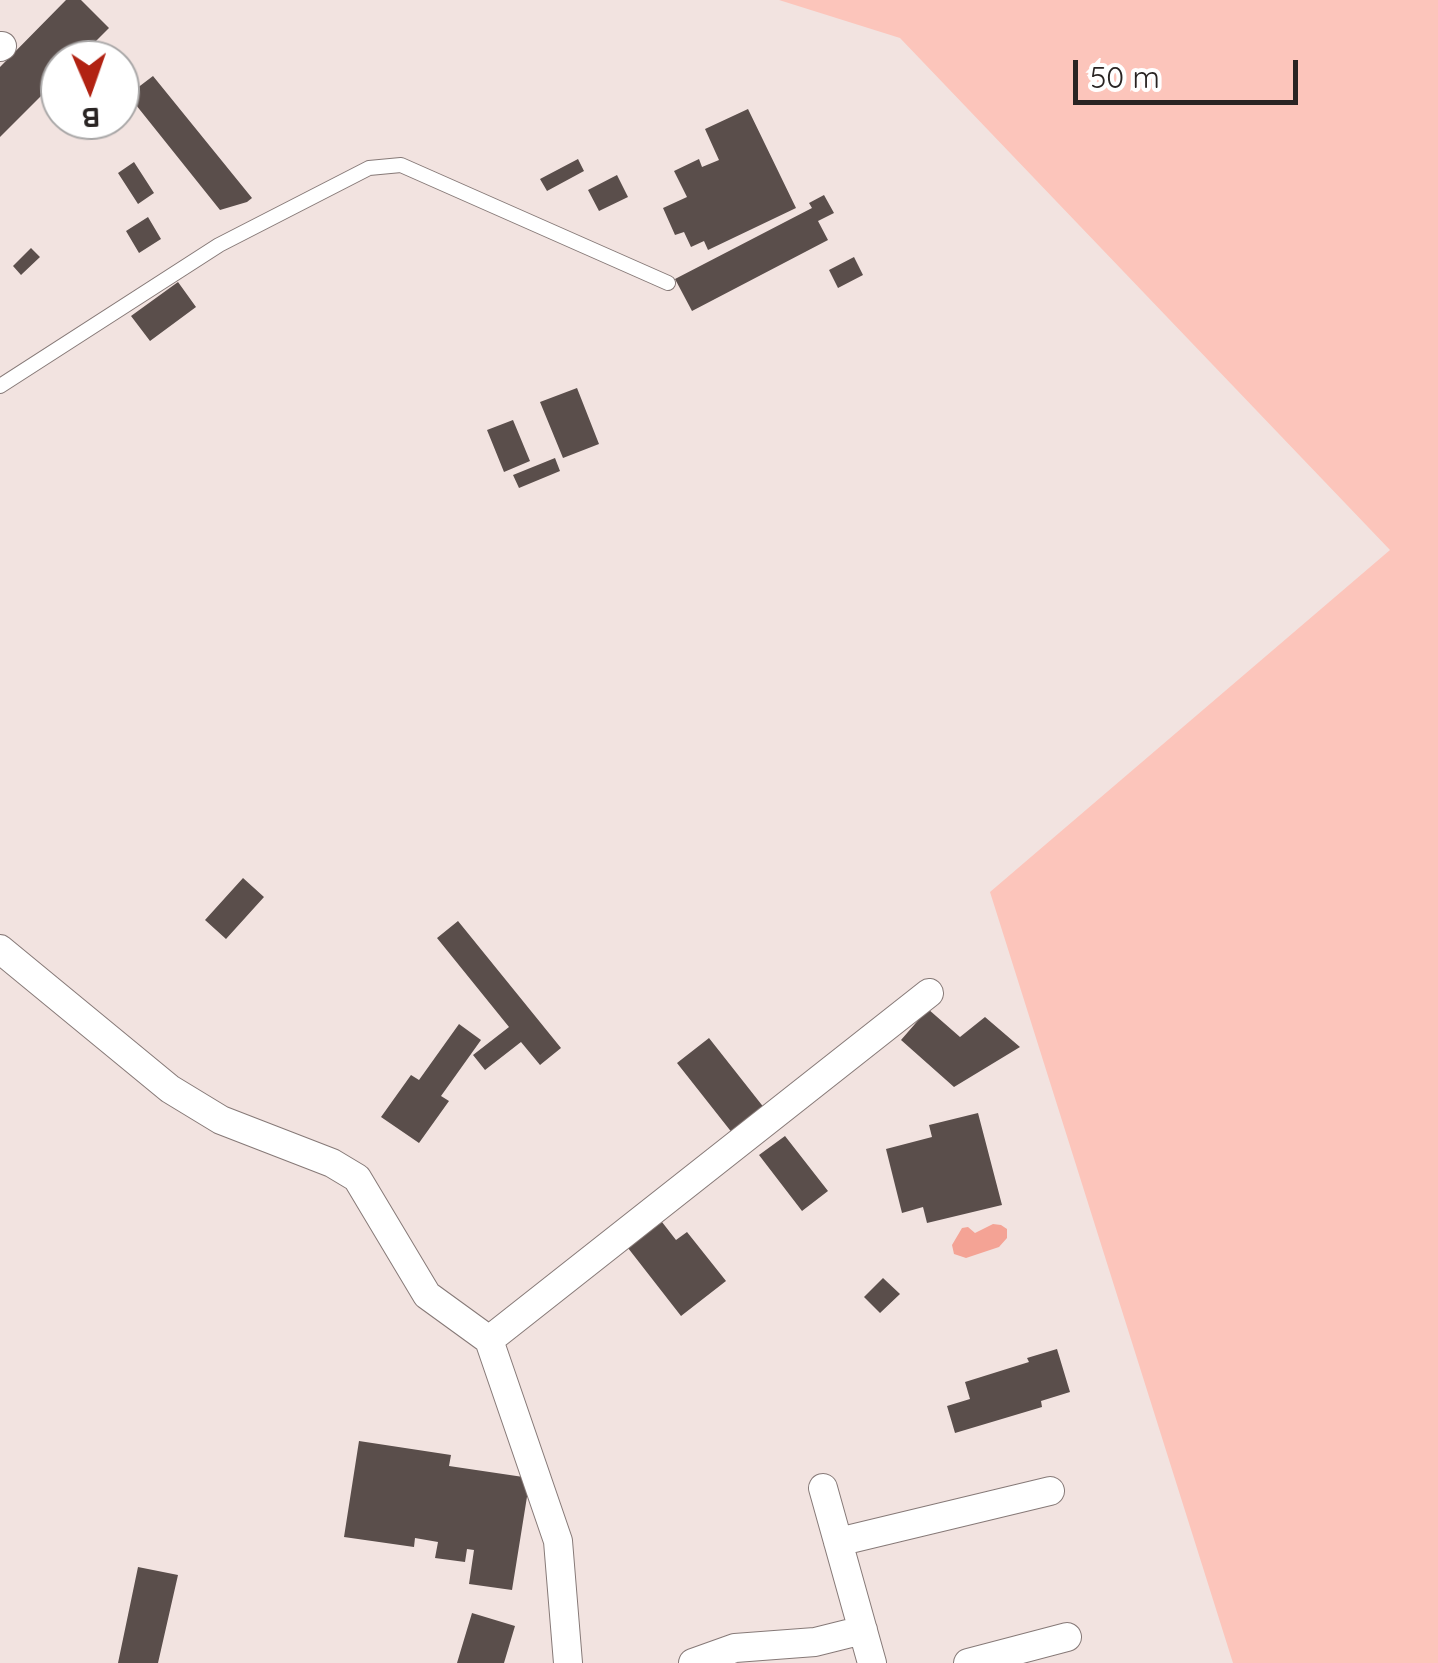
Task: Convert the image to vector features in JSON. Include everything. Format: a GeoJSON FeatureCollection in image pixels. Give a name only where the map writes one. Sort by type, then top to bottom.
{"type":"FeatureCollection","features":[{"type":"Feature","properties":{"kind":"street"},"geometry":{"type":"LineString","coordinates":[[0,949],[170,1089],[221,1120],[332,1164],[357,1178],[428,1295],[489,1340],[558,1542],[568,1663]]}},
{"type":"Feature","properties":{"kind":"street"},"geometry":{"type":"LineString","coordinates":[[489,1340],[930,993]]}},
{"type":"Feature","properties":{"kind":"street"},"geometry":{"type":"LineString","coordinates":[[823,1488],[872,1663]]}},
{"type":"Feature","properties":{"kind":"street"},"geometry":{"type":"LineString","coordinates":[[838,1542],[1050,1491]]}},
{"type":"Feature","properties":{"kind":"street"},"geometry":{"type":"LineString","coordinates":[[692,1663],[736,1648],[815,1642],[863,1630]]}},
{"type":"Feature","properties":{"kind":"street"},"geometry":{"type":"LineString","coordinates":[[968,1663],[1067,1637]]}},
{"type":"Feature","properties":{"kind":"lane"},"geometry":{"type":"LineString","coordinates":[[0,386],[219,245],[370,168],[401,165],[668,283]]}},
{"type":"Feature","properties":{"kind":"shaded area"},"geometry":{"type":"Polygon","coordinates":[[[779,0],[1438,0],[1438,1663],[1233,1663],[990,892],[1390,550],[900,38],[779,0]]]}},
{"type":"Feature","properties":{"kind":"shaded area"},"geometry":{"type":"Polygon","coordinates":[[[993,1224],[1007,1229],[1007,1238],[999,1247],[966,1258],[954,1254],[952,1245],[962,1228],[968,1227],[975,1233],[993,1224]]]}},
{"type":"Feature","properties":{"kind":"building"},"geometry":{"type":"Polygon","coordinates":[[[66,0],[81,0],[109,28],[97,40],[40,40],[40,97],[0,137],[0,67],[66,0]]]}},
{"type":"Feature","properties":{"kind":"building"},"geometry":{"type":"Polygon","coordinates":[[[153,76],[252,198],[220,210],[140,110],[140,86],[153,76]]]}},
{"type":"Feature","properties":{"kind":"building"},"geometry":{"type":"Polygon","coordinates":[[[748,109],[796,208],[708,250],[704,241],[691,247],[684,232],[675,235],[663,208],[687,197],[674,171],[699,159],[702,167],[719,160],[705,129],[748,109]]]}},
{"type":"Feature","properties":{"kind":"building"},"geometry":{"type":"Polygon","coordinates":[[[578,159],[584,171],[547,191],[540,179],[578,159]]]}},
{"type":"Feature","properties":{"kind":"building"},"geometry":{"type":"Polygon","coordinates":[[[134,162],[154,193],[138,204],[118,173],[134,162]]]}},
{"type":"Feature","properties":{"kind":"building"},"geometry":{"type":"Polygon","coordinates":[[[617,175],[628,197],[599,211],[588,190],[617,175]]]}},
{"type":"Feature","properties":{"kind":"building"},"geometry":{"type":"Polygon","coordinates":[[[824,195],[834,213],[818,221],[828,240],[692,311],[675,279],[812,208],[809,203],[824,195]]]}},
{"type":"Feature","properties":{"kind":"building"},"geometry":{"type":"Polygon","coordinates":[[[148,217],[161,239],[139,253],[126,231],[148,217]]]}},
{"type":"Feature","properties":{"kind":"building"},"geometry":{"type":"Polygon","coordinates":[[[31,248],[40,257],[21,275],[13,266],[31,248]]]}},
{"type":"Feature","properties":{"kind":"building"},"geometry":{"type":"Polygon","coordinates":[[[854,257],[863,275],[838,288],[829,270],[854,257]]]}},
{"type":"Feature","properties":{"kind":"building"},"geometry":{"type":"Polygon","coordinates":[[[178,282],[196,307],[150,341],[131,316],[178,282]]]}},
{"type":"Feature","properties":{"kind":"building"},"geometry":{"type":"Polygon","coordinates":[[[577,388],[599,444],[563,458],[540,402],[577,388]]]}},
{"type":"Feature","properties":{"kind":"building"},"geometry":{"type":"Polygon","coordinates":[[[513,420],[530,461],[504,472],[487,430],[513,420]]]}},
{"type":"Feature","properties":{"kind":"building"},"geometry":{"type":"Polygon","coordinates":[[[555,458],[560,471],[519,488],[513,475],[555,458]]]}},
{"type":"Feature","properties":{"kind":"building"},"geometry":{"type":"Polygon","coordinates":[[[243,878],[264,897],[226,939],[205,920],[243,878]]]}},
{"type":"Feature","properties":{"kind":"building"},"geometry":{"type":"Polygon","coordinates":[[[458,921],[561,1048],[540,1065],[521,1042],[485,1070],[473,1055],[509,1027],[437,938],[458,921]]]}},
{"type":"Feature","properties":{"kind":"building"},"geometry":{"type":"Polygon","coordinates":[[[928,1009],[960,1037],[985,1017],[1020,1047],[954,1087],[901,1040],[928,1009]]]}},
{"type":"Feature","properties":{"kind":"building"},"geometry":{"type":"Polygon","coordinates":[[[459,1024],[481,1040],[441,1096],[449,1101],[419,1143],[381,1117],[411,1075],[419,1080],[459,1024]]]}},
{"type":"Feature","properties":{"kind":"building"},"geometry":{"type":"Polygon","coordinates":[[[709,1038],[765,1109],[733,1134],[677,1063],[709,1038]]]}},
{"type":"Feature","properties":{"kind":"building"},"geometry":{"type":"Polygon","coordinates":[[[978,1113],[1002,1205],[927,1223],[923,1207],[902,1213],[886,1149],[932,1137],[929,1125],[978,1113]]]}},
{"type":"Feature","properties":{"kind":"building"},"geometry":{"type":"Polygon","coordinates":[[[785,1136],[828,1191],[802,1211],[759,1155],[785,1136]]]}},
{"type":"Feature","properties":{"kind":"building"},"geometry":{"type":"Polygon","coordinates":[[[662,1222],[676,1240],[687,1232],[726,1281],[681,1316],[628,1248],[662,1222]]]}},
{"type":"Feature","properties":{"kind":"building"},"geometry":{"type":"Polygon","coordinates":[[[883,1278],[900,1294],[880,1313],[864,1297],[883,1278]]]}},
{"type":"Feature","properties":{"kind":"building"},"geometry":{"type":"Polygon","coordinates":[[[1057,1349],[1070,1392],[1041,1401],[1042,1407],[955,1433],[947,1406],[970,1399],[965,1382],[1057,1349]]]}},
{"type":"Feature","properties":{"kind":"building"},"geometry":{"type":"Polygon","coordinates":[[[359,1441],[451,1455],[449,1466],[530,1478],[512,1590],[469,1584],[474,1550],[467,1549],[465,1562],[435,1558],[438,1542],[415,1538],[414,1547],[344,1537],[359,1441]]]}},
{"type":"Feature","properties":{"kind":"building"},"geometry":{"type":"Polygon","coordinates":[[[138,1567],[178,1575],[158,1663],[118,1663],[138,1567]]]}},
{"type":"Feature","properties":{"kind":"building"},"geometry":{"type":"Polygon","coordinates":[[[472,1613],[515,1626],[504,1663],[457,1663],[472,1613]]]}}]}
